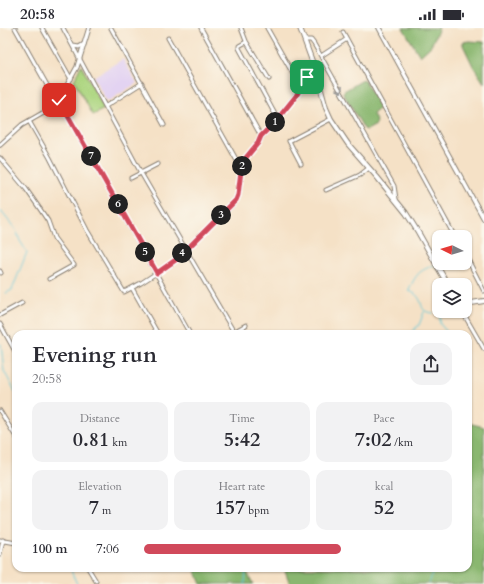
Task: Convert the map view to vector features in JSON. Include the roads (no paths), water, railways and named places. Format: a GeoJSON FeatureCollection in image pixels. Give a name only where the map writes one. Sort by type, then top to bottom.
{"type":"FeatureCollection","features":[{"type":"Feature","properties":{"kind":"main road"},"geometry":{"type":"LineString","coordinates":[[300,28],[331,120],[346,142],[396,199],[415,226],[444,278]]}},
{"type":"Feature","properties":{"kind":"main road"},"geometry":{"type":"LineString","coordinates":[[472,303],[484,301]]}},
{"type":"Feature","properties":{"kind":"street"},"geometry":{"type":"LineString","coordinates":[[15,28],[157,273],[188,330]]}},
{"type":"Feature","properties":{"kind":"street"},"geometry":{"type":"LineString","coordinates":[[42,28],[71,79]]}},
{"type":"Feature","properties":{"kind":"street"},"geometry":{"type":"LineString","coordinates":[[63,28],[141,173],[233,330]]}},
{"type":"Feature","properties":{"kind":"street"},"geometry":{"type":"LineString","coordinates":[[0,145],[19,128],[46,112],[58,102],[80,59],[89,28]]}},
{"type":"Feature","properties":{"kind":"street"},"geometry":{"type":"LineString","coordinates":[[111,28],[164,125]]}},
{"type":"Feature","properties":{"kind":"street"},"geometry":{"type":"LineString","coordinates":[[201,28],[261,136]]}},
{"type":"Feature","properties":{"kind":"street"},"geometry":{"type":"LineString","coordinates":[[241,28],[246,42],[269,79]]}},
{"type":"Feature","properties":{"kind":"street"},"geometry":{"type":"LineString","coordinates":[[267,28],[301,88]]}},
{"type":"Feature","properties":{"kind":"street"},"geometry":{"type":"LineString","coordinates":[[379,28],[484,219]]}},
{"type":"Feature","properties":{"kind":"street"},"geometry":{"type":"LineString","coordinates":[[343,32],[451,230]]}},
{"type":"Feature","properties":{"kind":"street"},"geometry":{"type":"LineString","coordinates":[[168,38],[241,168]]}},
{"type":"Feature","properties":{"kind":"street"},"geometry":{"type":"LineString","coordinates":[[321,56],[347,39]]}},
{"type":"Feature","properties":{"kind":"street"},"geometry":{"type":"LineString","coordinates":[[305,40],[310,40],[321,56],[394,186],[396,199]]}},
{"type":"Feature","properties":{"kind":"street"},"geometry":{"type":"LineString","coordinates":[[246,42],[239,46],[239,48],[277,118]]}},
{"type":"Feature","properties":{"kind":"street"},"geometry":{"type":"LineString","coordinates":[[73,46],[78,47],[85,44]]}},
{"type":"Feature","properties":{"kind":"street"},"geometry":{"type":"LineString","coordinates":[[29,121],[87,230],[124,292],[175,261],[236,200],[239,192],[241,168],[244,160],[258,143],[261,136],[301,88],[312,62]]}},
{"type":"Feature","properties":{"kind":"street"},"geometry":{"type":"LineString","coordinates":[[106,106],[142,83]]}},
{"type":"Feature","properties":{"kind":"street"},"geometry":{"type":"LineString","coordinates":[[301,164],[289,141],[331,120]]}},
{"type":"Feature","properties":{"kind":"street"},"geometry":{"type":"LineString","coordinates":[[0,158],[26,189],[40,209],[48,221],[54,238],[74,265],[49,279]]}},
{"type":"Feature","properties":{"kind":"street"},"geometry":{"type":"LineString","coordinates":[[131,178],[158,164]]}},
{"type":"Feature","properties":{"kind":"street"},"geometry":{"type":"LineString","coordinates":[[326,190],[360,175],[369,168]]}},
{"type":"Feature","properties":{"kind":"street"},"geometry":{"type":"LineString","coordinates":[[472,267],[484,290]]}},
{"type":"Feature","properties":{"kind":"street"},"geometry":{"type":"LineString","coordinates":[[132,288],[156,330]]}},
{"type":"Feature","properties":{"kind":"street"},"geometry":{"type":"LineString","coordinates":[[0,315],[22,303]]}},
{"type":"Feature","properties":{"kind":"street"},"geometry":{"type":"LineString","coordinates":[[466,318],[484,349]]}},
{"type":"Feature","properties":{"kind":"street"},"geometry":{"type":"LineString","coordinates":[[0,324],[12,346]]}},
{"type":"Feature","properties":{"kind":"street"},"geometry":{"type":"LineString","coordinates":[[239,330],[246,325]]}},
{"type":"Feature","properties":{"kind":"street"},"geometry":{"type":"LineString","coordinates":[[0,411],[12,430]]}},
{"type":"Feature","properties":{"kind":"street"},"geometry":{"type":"LineString","coordinates":[[0,554],[1,540],[12,542]]}},
{"type":"Feature","properties":{"kind":"street"},"geometry":{"type":"LineString","coordinates":[[90,572],[96,581]]}},
{"type":"Feature","properties":{"kind":"waterway"},"geometry":{"type":"LineString","coordinates":[[0,210],[16,230],[20,241],[27,252],[12,290],[6,293]]}},
{"type":"Feature","properties":{"kind":"waterway"},"geometry":{"type":"LineString","coordinates":[[432,266],[418,274],[409,291],[418,297],[424,310],[432,313]]}},
{"type":"Feature","properties":{"kind":"waterway"},"geometry":{"type":"LineString","coordinates":[[413,330],[419,325],[424,312]]}},
{"type":"Feature","properties":{"kind":"waterway"},"geometry":{"type":"LineString","coordinates":[[440,318],[440,324],[445,330]]}},
{"type":"Feature","properties":{"kind":"waterway"},"geometry":{"type":"LineString","coordinates":[[1,344],[4,371],[12,386]]}},
{"type":"Feature","properties":{"kind":"waterway"},"geometry":{"type":"LineString","coordinates":[[72,572],[77,584]]}},
{"type":"Feature","properties":{"kind":"waterway"},"geometry":{"type":"LineString","coordinates":[[245,584],[246,572]]}},
{"type":"Feature","properties":{"kind":"waterway"},"geometry":{"type":"LineString","coordinates":[[429,584],[433,572]]}}]}
